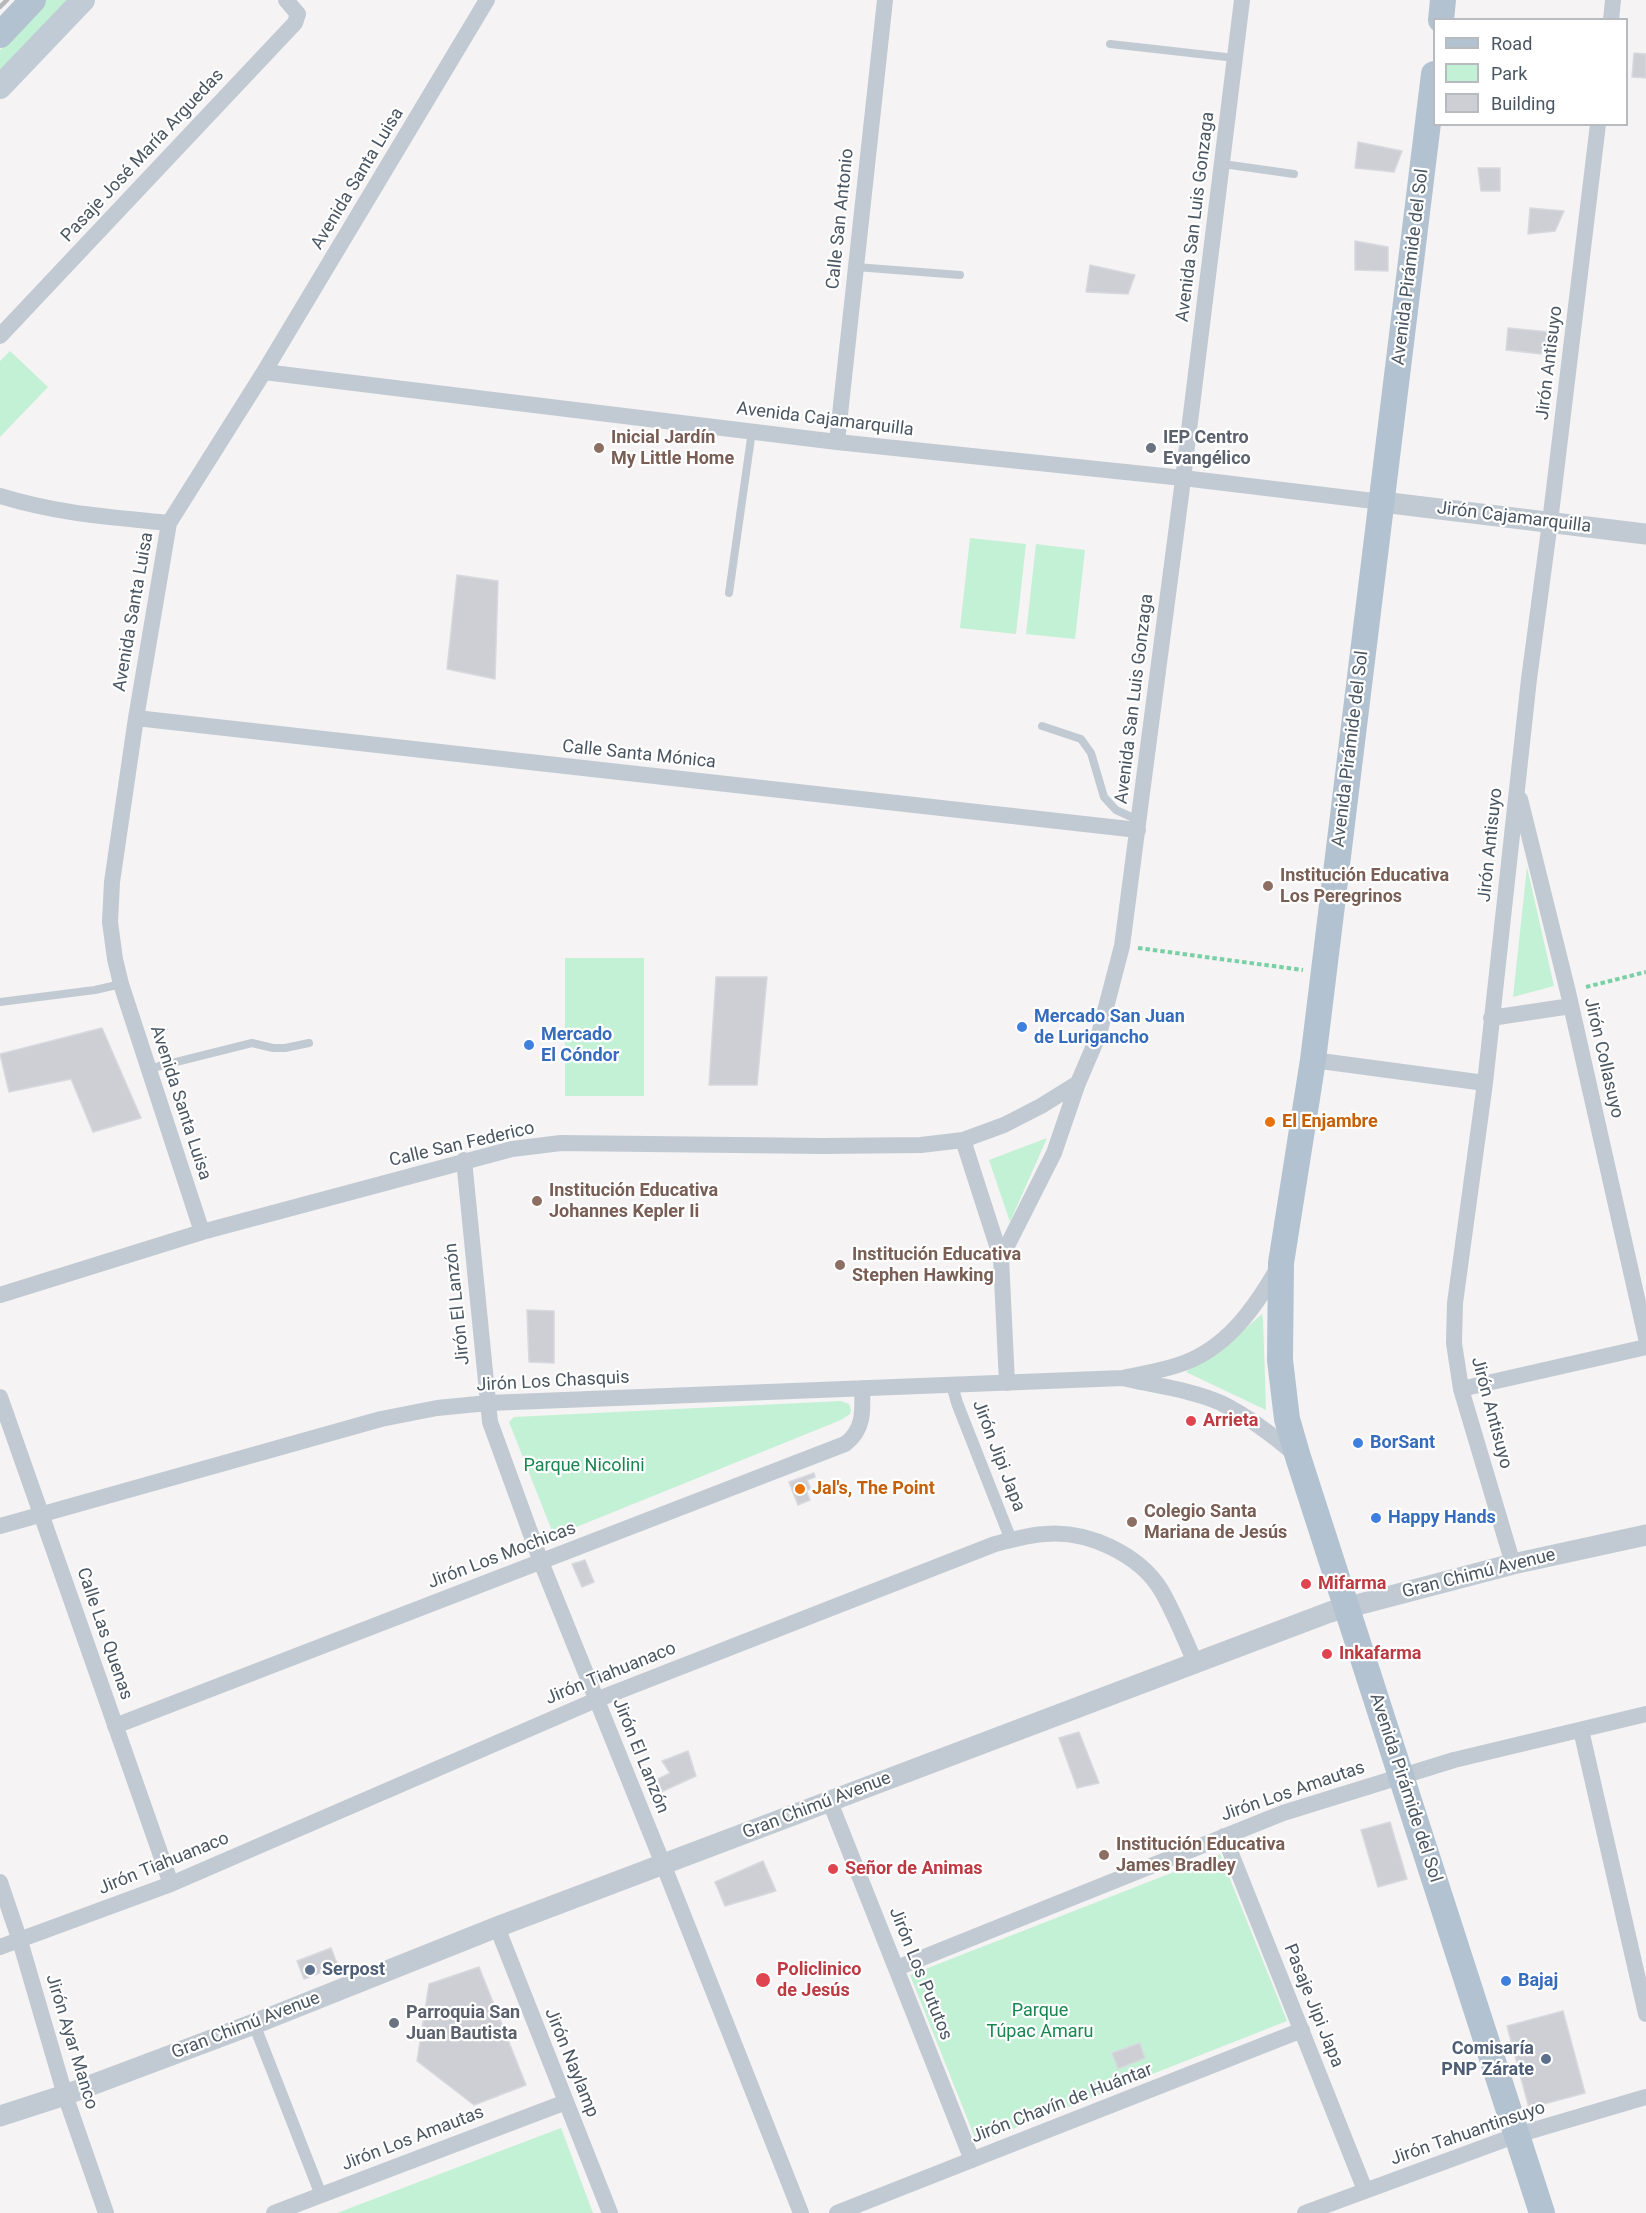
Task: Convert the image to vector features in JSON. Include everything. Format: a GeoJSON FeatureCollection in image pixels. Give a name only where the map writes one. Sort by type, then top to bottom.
{"type":"FeatureCollection","features":[{"type":"Feature","properties":{"kind":"main road"},"geometry":{"type":"LineString","coordinates":[[0,35],[33,0]]}},
{"type":"Feature","properties":{"kind":"main road"},"geometry":{"type":"LineString","coordinates":[[0,87],[83,0]]}},
{"type":"Feature","properties":{"kind":"main road"},"geometry":{"type":"LineString","coordinates":[[1441,18],[1443,0]]}},
{"type":"Feature","properties":{"kind":"main road","name":"Avenida Pirámide del Sol"},"geometry":{"type":"LineString","coordinates":[[1433,82],[1313,1060],[1281,1263],[1280,1360],[1287,1419],[1298,1457],[1542,2213]]}},
{"type":"Feature","properties":{"kind":"street","name":"Pasaje José María Arguedas"},"geometry":{"type":"LineString","coordinates":[[0,336],[295,23],[298,14],[286,0]]}},
{"type":"Feature","properties":{"kind":"street","name":"Avenida Santa Luisa"},"geometry":{"type":"LineString","coordinates":[[202,1232],[122,984],[115,959],[110,922],[112,882],[136,718],[169,523],[264,372],[487,0]]}},
{"type":"Feature","properties":{"kind":"street","name":"Calle San Antonio"},"geometry":{"type":"LineString","coordinates":[[837,442],[885,0]]}},
{"type":"Feature","properties":{"kind":"street","name":"Avenida San Luis Gonzaga"},"geometry":{"type":"LineString","coordinates":[[1000,1258],[1054,1153],[1078,1083],[1099,1034],[1122,946],[1242,0]]}},
{"type":"Feature","properties":{"kind":"street"},"geometry":{"type":"LineString","coordinates":[[1611,18],[1613,0]]}},
{"type":"Feature","properties":{"kind":"street","name":"Jirón Antisuyo"},"geometry":{"type":"LineString","coordinates":[[1513,1564],[1461,1389],[1454,1343],[1455,1303],[1485,1083],[1529,679],[1598,126]]}},
{"type":"Feature","properties":{"kind":"street","name":"Avenida Cajamarquilla"},"geometry":{"type":"LineString","coordinates":[[264,372],[837,442],[1183,478],[1382,502]]}},
{"type":"Feature","properties":{"kind":"street"},"geometry":{"type":"LineString","coordinates":[[0,496],[33,506],[74,514],[169,523]]}},
{"type":"Feature","properties":{"kind":"street","name":"Jirón Cajamarquilla"},"geometry":{"type":"LineString","coordinates":[[1382,502],[1646,534]]}},
{"type":"Feature","properties":{"kind":"street","name":"Calle Santa Mónica"},"geometry":{"type":"LineString","coordinates":[[136,718],[1138,825]]}},
{"type":"Feature","properties":{"kind":"street","name":"Jirón Collasuyo"},"geometry":{"type":"LineString","coordinates":[[1517,789],[1570,999],[1646,1338]]}},
{"type":"Feature","properties":{"kind":"street"},"geometry":{"type":"LineString","coordinates":[[1491,1018],[1570,999]]}},
{"type":"Feature","properties":{"kind":"street"},"geometry":{"type":"LineString","coordinates":[[1313,1060],[1485,1083]]}},
{"type":"Feature","properties":{"kind":"street","name":"Calle San Federico"},"geometry":{"type":"LineString","coordinates":[[0,1295],[202,1232],[512,1149],[561,1143],[921,1145],[963,1140],[1004,1125],[1078,1083]]}},
{"type":"Feature","properties":{"kind":"street"},"geometry":{"type":"LineString","coordinates":[[963,1140],[1000,1258],[1007,1383]]}},
{"type":"Feature","properties":{"kind":"street","name":"Jirón El Lanzón"},"geometry":{"type":"LineString","coordinates":[[464,1160],[490,1422],[541,1562],[801,2213]]}},
{"type":"Feature","properties":{"kind":"street","name":"Jirón Los Chasquis"},"geometry":{"type":"LineString","coordinates":[[0,1526],[381,1419],[437,1408],[488,1403],[1123,1378],[1179,1365],[1210,1350],[1239,1326],[1256,1304],[1281,1263]]}},
{"type":"Feature","properties":{"kind":"street"},"geometry":{"type":"LineString","coordinates":[[1461,1389],[1646,1347]]}},
{"type":"Feature","properties":{"kind":"street","name":"Jirón Los Chasquis"},"geometry":{"type":"LineString","coordinates":[[1123,1378],[1191,1393],[1220,1403],[1270,1433],[1298,1457]]}},
{"type":"Feature","properties":{"kind":"street","name":"Jirón Jipi Japa"},"geometry":{"type":"LineString","coordinates":[[952,1385],[1011,1540]]}},
{"type":"Feature","properties":{"kind":"street","name":"Jirón Los Mochicas"},"geometry":{"type":"LineString","coordinates":[[115,1726],[845,1444],[858,1431],[862,1420],[862,1388]]}},
{"type":"Feature","properties":{"kind":"street","name":"Calle Las Quenas"},"geometry":{"type":"LineString","coordinates":[[0,1397],[171,1884]]}},
{"type":"Feature","properties":{"kind":"street","name":"Jirón Tiahuanaco"},"geometry":{"type":"LineString","coordinates":[[0,1947],[171,1884],[596,1700],[995,1544],[1011,1540],[1047,1533],[1075,1535],[1101,1543],[1144,1568],[1161,1590],[1195,1662]]}},
{"type":"Feature","properties":{"kind":"street","name":"Gran Chimú Avenue"},"geometry":{"type":"LineString","coordinates":[[0,2116],[65,2095],[254,2024],[497,1927],[1195,1662],[1348,1607],[1513,1564],[1646,1535]]}},
{"type":"Feature","properties":{"kind":"street","name":"Jirón Los Amautas"},"geometry":{"type":"LineString","coordinates":[[897,1968],[1282,1813],[1454,1760],[1646,1714]]}},
{"type":"Feature","properties":{"kind":"street"},"geometry":{"type":"LineString","coordinates":[[1581,1730],[1646,2014]]}},
{"type":"Feature","properties":{"kind":"street","name":"Jirón Los Pututos"},"geometry":{"type":"LineString","coordinates":[[830,1802],[972,2160]]}},
{"type":"Feature","properties":{"kind":"street","name":"Pasaje Jipi Japa"},"geometry":{"type":"LineString","coordinates":[[1224,1836],[1365,2190]]}},
{"type":"Feature","properties":{"kind":"street","name":"Jirón Ayar Manco"},"geometry":{"type":"LineString","coordinates":[[0,1882],[20,1941],[65,2095],[106,2213]]}},
{"type":"Feature","properties":{"kind":"street","name":"Jirón Naylamp"},"geometry":{"type":"LineString","coordinates":[[497,1927],[610,2213]]}},
{"type":"Feature","properties":{"kind":"street"},"geometry":{"type":"LineString","coordinates":[[254,2024],[321,2195]]}},
{"type":"Feature","properties":{"kind":"street","name":"Jirón Chavín de Huántar"},"geometry":{"type":"LineString","coordinates":[[837,2213],[1302,2030]]}},
{"type":"Feature","properties":{"kind":"street","name":"Jirón Tahuantinsuyo"},"geometry":{"type":"LineString","coordinates":[[1305,2213],[1517,2135],[1646,2097]]}},
{"type":"Feature","properties":{"kind":"street","name":"Jirón Los Amautas"},"geometry":{"type":"LineString","coordinates":[[274,2213],[298,2209],[321,2195],[566,2102]]}},
{"type":"Feature","properties":{"kind":"lane"},"geometry":{"type":"LineString","coordinates":[[1110,44],[1235,58]]}},
{"type":"Feature","properties":{"kind":"lane"},"geometry":{"type":"LineString","coordinates":[[1223,164],[1294,174]]}},
{"type":"Feature","properties":{"kind":"lane"},"geometry":{"type":"LineString","coordinates":[[856,267],[960,275]]}},
{"type":"Feature","properties":{"kind":"lane"},"geometry":{"type":"LineString","coordinates":[[729,593],[752,431]]}},
{"type":"Feature","properties":{"kind":"lane"},"geometry":{"type":"LineString","coordinates":[[1042,726],[1081,739],[1091,753],[1104,797],[1116,810],[1138,825]]}},
{"type":"Feature","properties":{"kind":"lane"},"geometry":{"type":"LineString","coordinates":[[0,1002],[95,990],[122,984]]}},
{"type":"Feature","properties":{"kind":"lane"},"geometry":{"type":"LineString","coordinates":[[148,1069],[252,1043],[273,1048],[309,1043]]}},
{"type":"Feature","properties":{"kind":"path"},"geometry":{"type":"LineString","coordinates":[[1122,946],[1301,970]]}},
{"type":"Feature","properties":{"kind":"path"},"geometry":{"type":"LineString","coordinates":[[1570,999],[1646,972]]}},
{"type":"Feature","properties":{"kind":"green space"},"geometry":{"type":"Polygon","coordinates":[[[46,0],[70,0],[0,75],[0,50],[46,0]]]}},
{"type":"Feature","properties":{"kind":"green space"},"geometry":{"type":"Polygon","coordinates":[[[10,351],[48,387],[0,437],[0,361],[10,351]]]}},
{"type":"Feature","properties":{"kind":"green space"},"geometry":{"type":"Polygon","coordinates":[[[970,538],[1026,544],[1016,634],[960,628],[970,538]]]}},
{"type":"Feature","properties":{"kind":"green space"},"geometry":{"type":"Polygon","coordinates":[[[1036,544],[1085,550],[1075,639],[1026,634],[1036,544]]]}},
{"type":"Feature","properties":{"kind":"green space"},"geometry":{"type":"Polygon","coordinates":[[[1527,867],[1554,986],[1513,997],[1527,867]]]}},
{"type":"Feature","properties":{"kind":"green space"},"geometry":{"type":"Polygon","coordinates":[[[565,958],[644,958],[644,1096],[565,1096],[565,958]]]}},
{"type":"Feature","properties":{"kind":"green space"},"geometry":{"type":"Polygon","coordinates":[[[1047,1138],[1010,1222],[989,1160],[1047,1138]]]}},
{"type":"Feature","properties":{"kind":"green space"},"geometry":{"type":"Polygon","coordinates":[[[1262,1314],[1266,1410],[1186,1372],[1236,1337],[1262,1314]]]}},
{"type":"Feature","properties":{"kind":"green space","name":"Parque Nicolini"},"geometry":{"type":"Polygon","coordinates":[[[841,1401],[849,1404],[851,1410],[850,1414],[841,1420],[554,1536],[509,1422],[514,1417],[841,1401]]]}},
{"type":"Feature","properties":{"kind":"green space","name":"Parque Túpac Amaru"},"geometry":{"type":"Polygon","coordinates":[[[1220,1854],[1287,2021],[977,2143],[910,1975],[1220,1854]]]}},
{"type":"Feature","properties":{"kind":"green space"},"geometry":{"type":"Polygon","coordinates":[[[561,2128],[593,2213],[337,2213],[561,2128]]]}},
{"type":"Feature","properties":{"kind":"building"},"geometry":{"type":"Polygon","coordinates":[[[1634,53],[1646,54],[1646,78],[1632,77],[1634,53]]]}},
{"type":"Feature","properties":{"kind":"building"},"geometry":{"type":"Polygon","coordinates":[[[1358,142],[1402,151],[1394,172],[1355,168],[1358,142]]]}},
{"type":"Feature","properties":{"kind":"building"},"geometry":{"type":"Polygon","coordinates":[[[1478,168],[1500,168],[1500,191],[1481,191],[1478,168]]]}},
{"type":"Feature","properties":{"kind":"building"},"geometry":{"type":"Polygon","coordinates":[[[1530,208],[1564,211],[1555,231],[1528,234],[1530,208]]]}},
{"type":"Feature","properties":{"kind":"building"},"geometry":{"type":"Polygon","coordinates":[[[1355,241],[1388,247],[1388,271],[1355,270],[1355,241]]]}},
{"type":"Feature","properties":{"kind":"building"},"geometry":{"type":"Polygon","coordinates":[[[1090,265],[1135,275],[1128,294],[1086,292],[1090,265]]]}},
{"type":"Feature","properties":{"kind":"building"},"geometry":{"type":"Polygon","coordinates":[[[1508,328],[1550,332],[1541,354],[1506,350],[1508,328]]]}},
{"type":"Feature","properties":{"kind":"building"},"geometry":{"type":"Polygon","coordinates":[[[457,575],[498,581],[495,679],[447,669],[457,575]]]}},
{"type":"Feature","properties":{"kind":"building"},"geometry":{"type":"Polygon","coordinates":[[[716,977],[767,977],[757,1085],[709,1085],[716,977]]]}},
{"type":"Feature","properties":{"kind":"building"},"geometry":{"type":"Polygon","coordinates":[[[102,1028],[141,1118],[93,1132],[71,1079],[9,1092],[0,1054],[102,1028]]]}},
{"type":"Feature","properties":{"kind":"building"},"geometry":{"type":"Polygon","coordinates":[[[527,1310],[554,1311],[554,1363],[529,1362],[527,1310]]]}},
{"type":"Feature","properties":{"kind":"building","name":"Jal's, The Point"},"geometry":{"type":"Polygon","coordinates":[[[814,1473],[815,1477],[807,1480],[811,1489],[806,1490],[810,1500],[798,1505],[789,1482],[814,1473]]]}},
{"type":"Feature","properties":{"kind":"building"},"geometry":{"type":"Polygon","coordinates":[[[585,1560],[594,1582],[582,1587],[572,1564],[585,1560]]]}},
{"type":"Feature","properties":{"kind":"building"},"geometry":{"type":"Polygon","coordinates":[[[1079,1732],[1099,1783],[1077,1788],[1059,1738],[1079,1732]]]}},
{"type":"Feature","properties":{"kind":"building"},"geometry":{"type":"Polygon","coordinates":[[[688,1751],[696,1776],[661,1792],[658,1779],[670,1773],[662,1761],[688,1751]]]}},
{"type":"Feature","properties":{"kind":"building"},"geometry":{"type":"Polygon","coordinates":[[[1390,1822],[1407,1879],[1378,1887],[1361,1830],[1390,1822]]]}},
{"type":"Feature","properties":{"kind":"building"},"geometry":{"type":"Polygon","coordinates":[[[763,1861],[776,1891],[725,1906],[715,1882],[763,1861]]]}},
{"type":"Feature","properties":{"kind":"building"},"geometry":{"type":"Polygon","coordinates":[[[331,1948],[338,1966],[304,1979],[297,1961],[331,1948]]]}},
{"type":"Feature","properties":{"kind":"building"},"geometry":{"type":"Polygon","coordinates":[[[479,1967],[526,2085],[474,2105],[417,2061],[429,1984],[479,1967]]]}},
{"type":"Feature","properties":{"kind":"building"},"geometry":{"type":"Polygon","coordinates":[[[1563,2011],[1585,2093],[1529,2108],[1507,2026],[1563,2011]]]}},
{"type":"Feature","properties":{"kind":"building"},"geometry":{"type":"Polygon","coordinates":[[[1140,2043],[1145,2058],[1118,2069],[1112,2053],[1140,2043]]]}},
{"type":"Feature","properties":{"kind":"railway"},"geometry":{"type":"LineString","coordinates":[[0,7],[7,0]]}},
{"type":"Feature","properties":{"kind":"place","name":"Inicial Jardín My Little Home"},"geometry":{"type":"Point","coordinates":[599,448]}},
{"type":"Feature","properties":{"kind":"place","name":"IEP Centro Evangélico"},"geometry":{"type":"Point","coordinates":[1151,448]}},
{"type":"Feature","properties":{"kind":"place","name":"Institución Educativa Los Peregrinos"},"geometry":{"type":"Point","coordinates":[1268,886]}},
{"type":"Feature","properties":{"kind":"place","name":"Mercado San Juan de Lurigancho"},"geometry":{"type":"Point","coordinates":[1022,1027]}},
{"type":"Feature","properties":{"kind":"place","name":"Mercado El Cóndor"},"geometry":{"type":"Point","coordinates":[529,1045]}},
{"type":"Feature","properties":{"kind":"place","name":"El Enjambre"},"geometry":{"type":"Point","coordinates":[1270,1122]}},
{"type":"Feature","properties":{"kind":"place","name":"Institución Educativa Johannes Kepler Ii"},"geometry":{"type":"Point","coordinates":[537,1201]}},
{"type":"Feature","properties":{"kind":"place","name":"Institución Educativa Stephen Hawking"},"geometry":{"type":"Point","coordinates":[840,1265]}},
{"type":"Feature","properties":{"kind":"place","name":"Arrieta"},"geometry":{"type":"Point","coordinates":[1191,1421]}},
{"type":"Feature","properties":{"kind":"place","name":"BorSant"},"geometry":{"type":"Point","coordinates":[1358,1443]}},
{"type":"Feature","properties":{"kind":"place","name":"Jal's, The Point"},"geometry":{"type":"Point","coordinates":[800,1489]}},
{"type":"Feature","properties":{"kind":"place","name":"Happy Hands"},"geometry":{"type":"Point","coordinates":[1376,1518]}},
{"type":"Feature","properties":{"kind":"place","name":"Colegio Santa Mariana de Jesús"},"geometry":{"type":"Point","coordinates":[1132,1522]}},
{"type":"Feature","properties":{"kind":"place","name":"Mifarma"},"geometry":{"type":"Point","coordinates":[1306,1584]}},
{"type":"Feature","properties":{"kind":"place","name":"Inkafarma"},"geometry":{"type":"Point","coordinates":[1327,1654]}},
{"type":"Feature","properties":{"kind":"place","name":"Institución Educativa James Bradley"},"geometry":{"type":"Point","coordinates":[1104,1855]}},
{"type":"Feature","properties":{"kind":"place","name":"Señor de Animas"},"geometry":{"type":"Point","coordinates":[833,1869]}},
{"type":"Feature","properties":{"kind":"place","name":"Serpost"},"geometry":{"type":"Point","coordinates":[310,1970]}},
{"type":"Feature","properties":{"kind":"place","name":"Policlinico de Jesús"},"geometry":{"type":"Point","coordinates":[763,1980]}},
{"type":"Feature","properties":{"kind":"place","name":"Bajaj"},"geometry":{"type":"Point","coordinates":[1506,1981]}},
{"type":"Feature","properties":{"kind":"place","name":"Parroquia San Juan Bautista"},"geometry":{"type":"Point","coordinates":[394,2023]}},
{"type":"Feature","properties":{"kind":"place","name":"Comisaría PNP Zárate"},"geometry":{"type":"Point","coordinates":[1546,2059]}}]}
